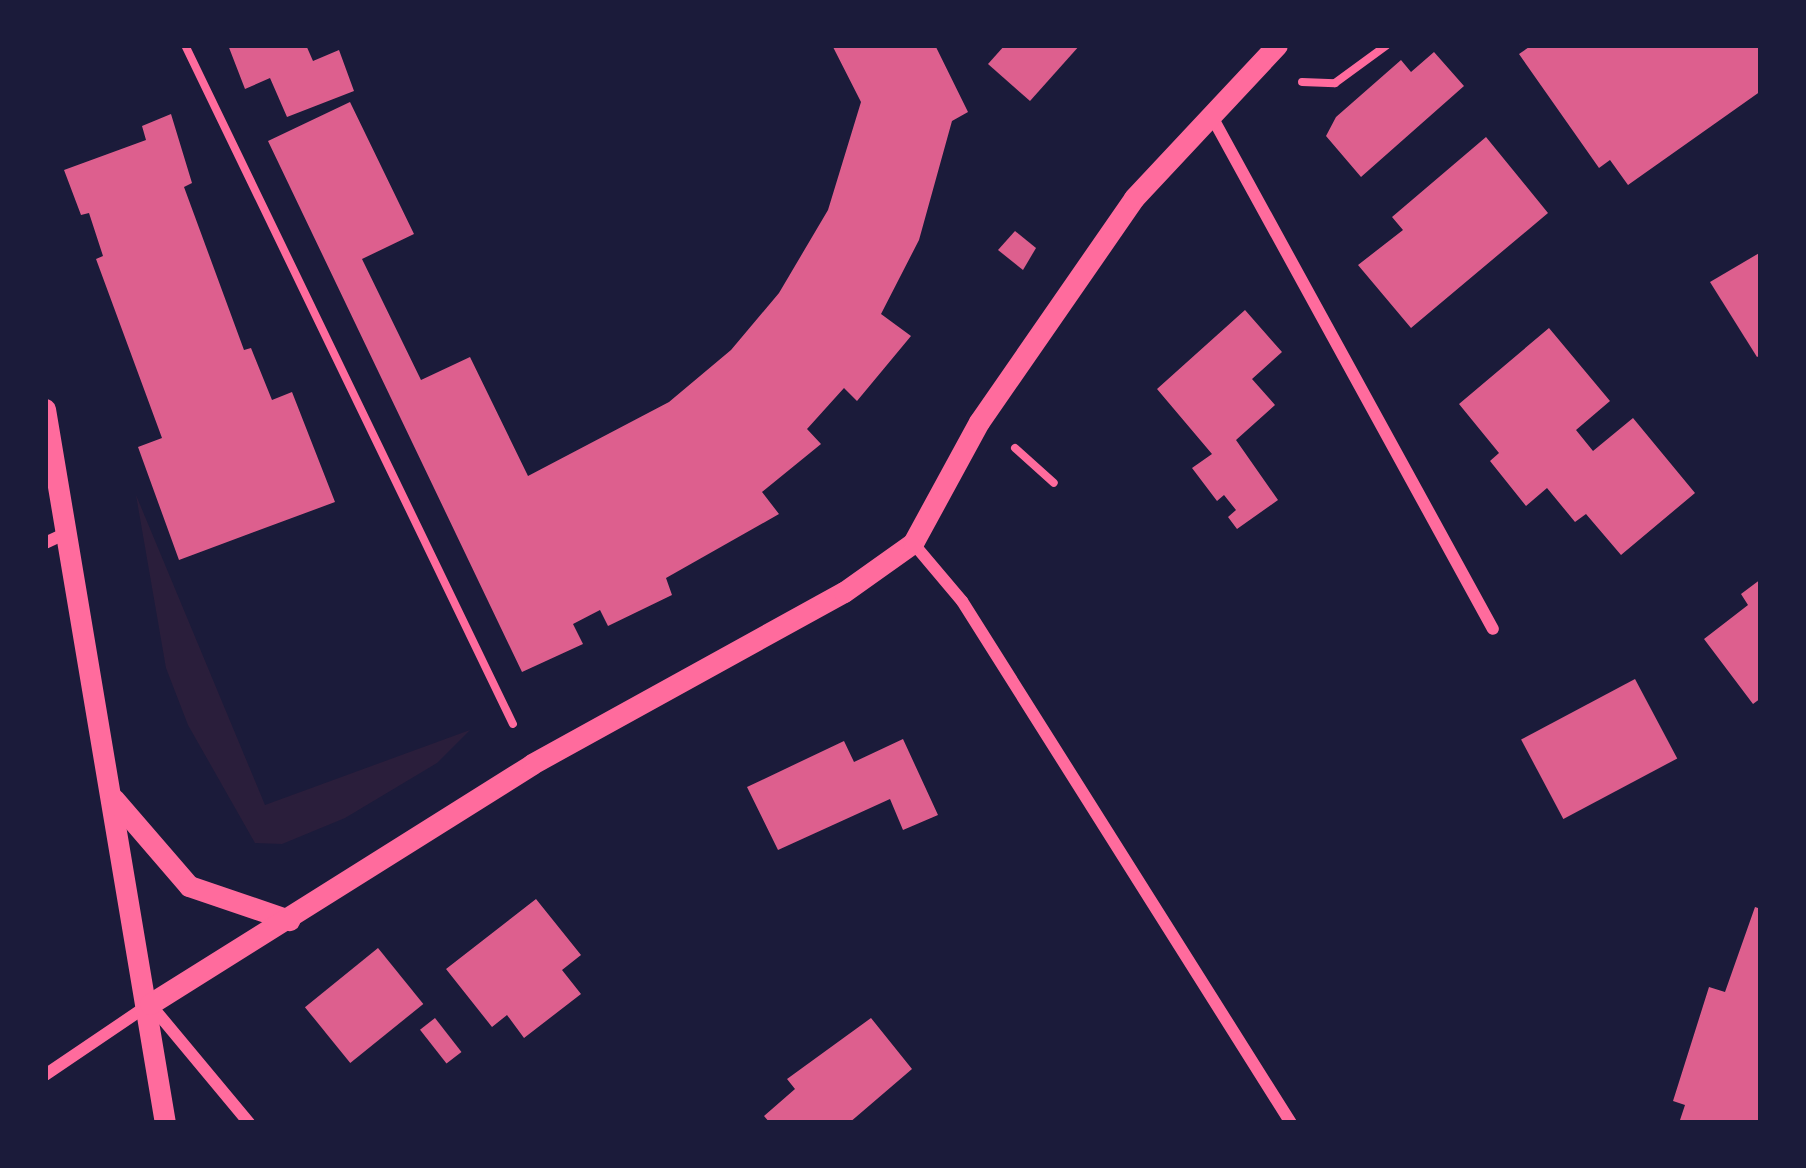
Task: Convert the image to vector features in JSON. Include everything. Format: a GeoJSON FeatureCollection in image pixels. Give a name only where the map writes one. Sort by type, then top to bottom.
{"type":"FeatureCollection","features":[{"type":"Feature","properties":{"kind":"street"},"geometry":{"type":"LineString","coordinates":[[45,1075],[532,764],[844,592],[913,543],[979,422],[1134,198],[1209,112],[1277,45]]}},
{"type":"Feature","properties":{"kind":"street"},"geometry":{"type":"LineString","coordinates":[[1209,112],[1493,629]]}},
{"type":"Feature","properties":{"kind":"street"},"geometry":{"type":"LineString","coordinates":[[45,409],[150,1004],[165,1123]]}},
{"type":"Feature","properties":{"kind":"street"},"geometry":{"type":"LineString","coordinates":[[45,543],[69,532]]}},
{"type":"Feature","properties":{"kind":"street"},"geometry":{"type":"LineString","coordinates":[[913,543],[962,601],[1291,1123]]}},
{"type":"Feature","properties":{"kind":"street"},"geometry":{"type":"LineString","coordinates":[[110,794],[189,886],[289,920]]}},
{"type":"Feature","properties":{"kind":"street"},"geometry":{"type":"LineString","coordinates":[[150,1004],[249,1123]]}},
{"type":"Feature","properties":{"kind":"path"},"geometry":{"type":"LineString","coordinates":[[185,45],[532,764]]}},
{"type":"Feature","properties":{"kind":"shaded area"},"geometry":{"type":"Polygon","coordinates":[[[136,495],[265,805],[470,730],[437,763],[345,818],[282,844],[255,843],[188,725],[166,668],[136,495]]]}},
{"type":"Feature","properties":{"kind":"building"},"geometry":{"type":"Polygon","coordinates":[[[228,45],[306,45],[313,61],[339,50],[354,91],[287,117],[270,78],[245,89],[228,45]]]}},
{"type":"Feature","properties":{"kind":"building"},"geometry":{"type":"Polygon","coordinates":[[[832,45],[935,45],[968,112],[952,121],[919,240],[881,314],[911,336],[857,401],[844,388],[807,429],[821,444],[762,492],[779,514],[666,578],[672,595],[608,626],[600,610],[573,624],[583,644],[522,672],[268,141],[350,102],[414,234],[362,259],[421,380],[470,357],[528,476],[669,402],[731,350],[779,293],[828,210],[861,102],[832,45]]]}},
{"type":"Feature","properties":{"kind":"building"},"geometry":{"type":"Polygon","coordinates":[[[1005,45],[1080,45],[1030,101],[988,64],[1005,45]]]}},
{"type":"Feature","properties":{"kind":"building"},"geometry":{"type":"Polygon","coordinates":[[[1532,45],[1761,45],[1761,91],[1628,185],[1610,160],[1599,168],[1519,54],[1532,45]]]}},
{"type":"Feature","properties":{"kind":"building"},"geometry":{"type":"Polygon","coordinates":[[[1434,52],[1464,86],[1361,177],[1326,136],[1336,117],[1401,60],[1411,72],[1434,52]]]}},
{"type":"Feature","properties":{"kind":"building"},"geometry":{"type":"Polygon","coordinates":[[[171,114],[192,183],[184,187],[244,350],[251,348],[272,400],[292,392],[335,502],[179,560],[138,447],[162,438],[96,259],[103,256],[89,213],[81,215],[64,170],[146,140],[142,126],[171,114]]]}},
{"type":"Feature","properties":{"kind":"building"},"geometry":{"type":"Polygon","coordinates":[[[1486,137],[1548,213],[1411,328],[1358,265],[1403,230],[1392,217],[1486,137]]]}},
{"type":"Feature","properties":{"kind":"building"},"geometry":{"type":"Polygon","coordinates":[[[1015,231],[1036,248],[1023,270],[998,250],[1015,231]]]}},
{"type":"Feature","properties":{"kind":"building"},"geometry":{"type":"Polygon","coordinates":[[[1761,252],[1761,355],[1757,357],[1710,282],[1761,252]]]}},
{"type":"Feature","properties":{"kind":"building"},"geometry":{"type":"Polygon","coordinates":[[[1245,310],[1282,352],[1252,379],[1275,405],[1236,440],[1278,500],[1237,529],[1228,517],[1236,510],[1224,495],[1217,501],[1192,468],[1212,454],[1157,389],[1245,310]]]}},
{"type":"Feature","properties":{"kind":"building"},"geometry":{"type":"Polygon","coordinates":[[[1549,328],[1610,401],[1576,430],[1593,451],[1633,418],[1695,493],[1621,555],[1586,514],[1575,522],[1547,488],[1526,506],[1490,461],[1499,453],[1459,404],[1549,328]]]}},
{"type":"Feature","properties":{"kind":"building"},"geometry":{"type":"Polygon","coordinates":[[[1761,579],[1761,698],[1753,704],[1704,639],[1748,605],[1741,594],[1761,579]]]}},
{"type":"Feature","properties":{"kind":"building"},"geometry":{"type":"Polygon","coordinates":[[[1635,679],[1677,758],[1563,819],[1521,740],[1635,679]]]}},
{"type":"Feature","properties":{"kind":"building"},"geometry":{"type":"Polygon","coordinates":[[[903,739],[938,815],[903,830],[890,799],[778,850],[747,787],[844,741],[854,762],[903,739]]]}},
{"type":"Feature","properties":{"kind":"building"},"geometry":{"type":"Polygon","coordinates":[[[536,899],[581,955],[562,970],[581,994],[524,1038],[507,1015],[492,1027],[446,969],[536,899]]]}},
{"type":"Feature","properties":{"kind":"building"},"geometry":{"type":"Polygon","coordinates":[[[1755,907],[1761,909],[1761,1123],[1679,1123],[1685,1105],[1673,1101],[1709,987],[1725,992],[1755,907]]]}},
{"type":"Feature","properties":{"kind":"building"},"geometry":{"type":"Polygon","coordinates":[[[378,948],[423,1004],[350,1063],[305,1007],[378,948]]]}},
{"type":"Feature","properties":{"kind":"building"},"geometry":{"type":"Polygon","coordinates":[[[435,1018],[461,1052],[447,1064],[420,1030],[435,1018]]]}},
{"type":"Feature","properties":{"kind":"building"},"geometry":{"type":"Polygon","coordinates":[[[871,1018],[912,1069],[849,1123],[770,1123],[764,1116],[795,1089],[787,1079],[871,1018]]]}}]}
